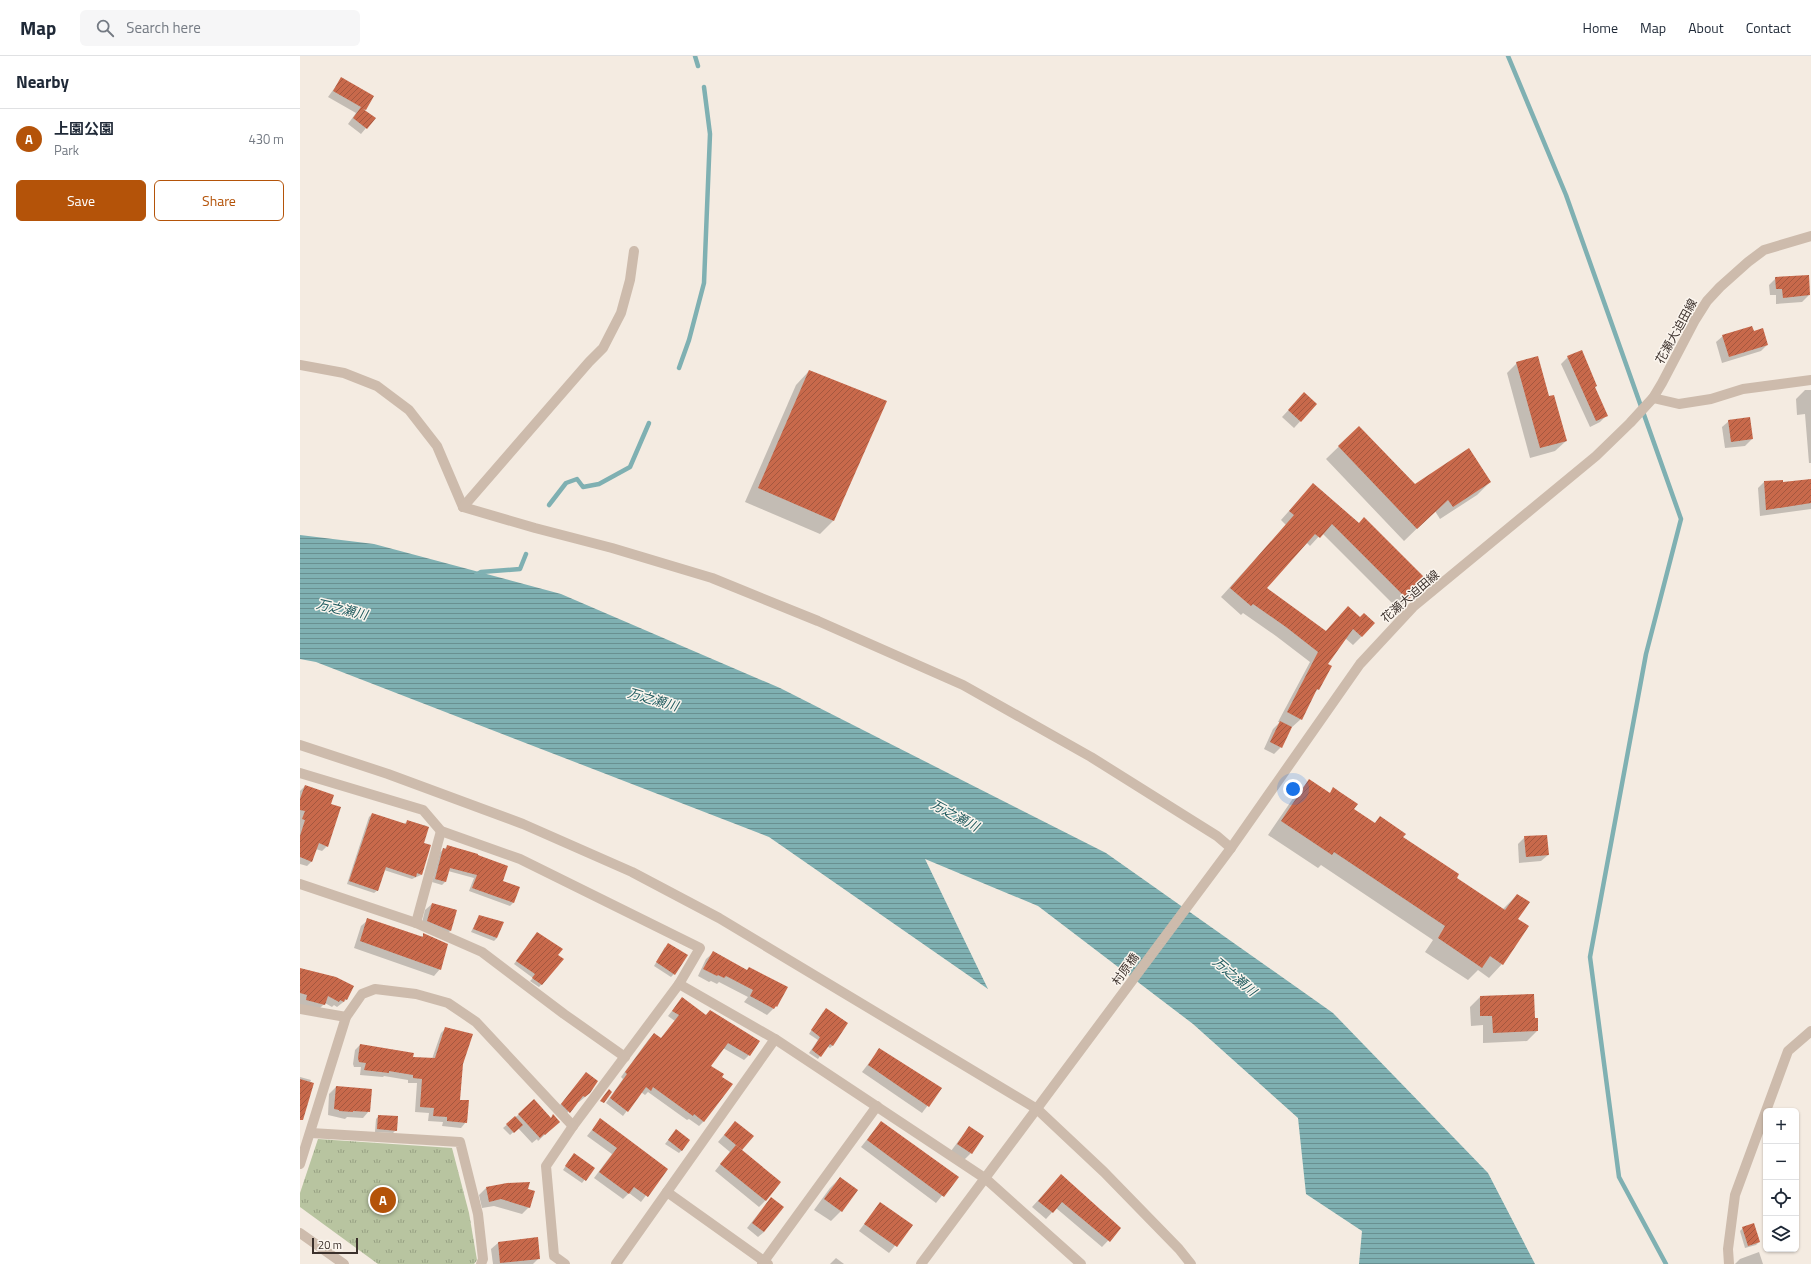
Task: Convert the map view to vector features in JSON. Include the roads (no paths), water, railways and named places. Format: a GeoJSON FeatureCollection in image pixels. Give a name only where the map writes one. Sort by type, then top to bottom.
{"type":"FeatureCollection","features":[{"type":"Feature","properties":{"kind":"street","name":"花瀬大迫田線"},"geometry":{"type":"LineString","coordinates":[[1229,851],[1360,664],[1386,635],[1413,607],[1613,440],[1653,398],[1679,353],[1695,320],[1720,287],[1764,250],[1811,236]]}},
{"type":"Feature","properties":{"kind":"street"},"geometry":{"type":"LineString","coordinates":[[463,507],[589,362],[603,348],[621,313],[630,280],[634,251]]}},
{"type":"Feature","properties":{"kind":"street"},"geometry":{"type":"LineString","coordinates":[[300,365],[344,373],[377,386],[409,410],[437,446],[463,507]]}},
{"type":"Feature","properties":{"kind":"street"},"geometry":{"type":"LineString","coordinates":[[1653,398],[1679,404],[1711,399],[1743,389],[1811,380]]}},
{"type":"Feature","properties":{"kind":"street"},"geometry":{"type":"LineString","coordinates":[[463,507],[612,548],[712,578],[818,621],[963,686],[1091,757],[1217,836],[1229,851]]}},
{"type":"Feature","properties":{"kind":"street"},"geometry":{"type":"LineString","coordinates":[[300,745],[388,774],[523,824],[632,872],[719,918],[1038,1109],[1104,1172],[1179,1249],[1191,1264]]}},
{"type":"Feature","properties":{"kind":"street"},"geometry":{"type":"LineString","coordinates":[[300,773],[423,810],[441,831],[520,859],[700,948],[679,984],[573,1126],[546,1166],[554,1256],[565,1264]]}},
{"type":"Feature","properties":{"kind":"street"},"geometry":{"type":"LineString","coordinates":[[416,923],[441,831]]}},
{"type":"Feature","properties":{"kind":"street","name":"村原橋"},"geometry":{"type":"LineString","coordinates":[[922,1264],[1229,851]]}},
{"type":"Feature","properties":{"kind":"street"},"geometry":{"type":"LineString","coordinates":[[300,884],[416,923],[482,952],[564,1014],[625,1057]]}},
{"type":"Feature","properties":{"kind":"street"},"geometry":{"type":"LineString","coordinates":[[679,984],[775,1039],[986,1179],[1081,1264]]}},
{"type":"Feature","properties":{"kind":"street"},"geometry":{"type":"LineString","coordinates":[[300,1164],[346,1017],[362,994],[375,989],[416,994],[448,1003],[476,1022],[573,1126]]}},
{"type":"Feature","properties":{"kind":"street"},"geometry":{"type":"LineString","coordinates":[[300,1009],[346,1017]]}},
{"type":"Feature","properties":{"kind":"street"},"geometry":{"type":"LineString","coordinates":[[1728,1264],[1728,1249],[1735,1195],[1788,1051],[1811,1031]]}},
{"type":"Feature","properties":{"kind":"street"},"geometry":{"type":"LineString","coordinates":[[616,1264],[775,1039]]}},
{"type":"Feature","properties":{"kind":"street"},"geometry":{"type":"LineString","coordinates":[[667,1192],[765,1263],[877,1106]]}},
{"type":"Feature","properties":{"kind":"street"},"geometry":{"type":"LineString","coordinates":[[310,1133],[460,1142],[478,1214],[483,1259],[481,1264]]}},
{"type":"Feature","properties":{"kind":"street"},"geometry":{"type":"LineString","coordinates":[[300,1233],[344,1264]]}},
{"type":"Feature","properties":{"kind":"water","name":"万之瀬川"},"geometry":{"type":"Polygon","coordinates":[[[300,535],[374,544],[561,594],[780,688],[1106,853],[1333,1013],[1488,1173],[1535,1264],[1359,1264],[1362,1231],[1306,1194],[1298,1118],[1193,1024],[1038,906],[925,859],[988,989],[769,837],[316,662],[300,659],[300,535]]]}},
{"type":"Feature","properties":{"kind":"waterway"},"geometry":{"type":"LineString","coordinates":[[695,56],[698,66]]}},
{"type":"Feature","properties":{"kind":"waterway"},"geometry":{"type":"LineString","coordinates":[[1508,56],[1566,195],[1681,519],[1646,654],[1590,957],[1619,1177],[1666,1264]]}},
{"type":"Feature","properties":{"kind":"waterway"},"geometry":{"type":"LineString","coordinates":[[679,368],[689,340],[704,283],[710,134],[704,87]]}},
{"type":"Feature","properties":{"kind":"waterway"},"geometry":{"type":"LineString","coordinates":[[549,505],[566,483],[577,479],[583,487],[599,484],[630,467],[649,423]]}},
{"type":"Feature","properties":{"kind":"waterway"},"geometry":{"type":"LineString","coordinates":[[476,575],[481,572],[520,569],[526,554]]}},
{"type":"Feature","properties":{"kind":"place","name":"上園公園"},"geometry":{"type":"Point","coordinates":[383,1200]}}]}
